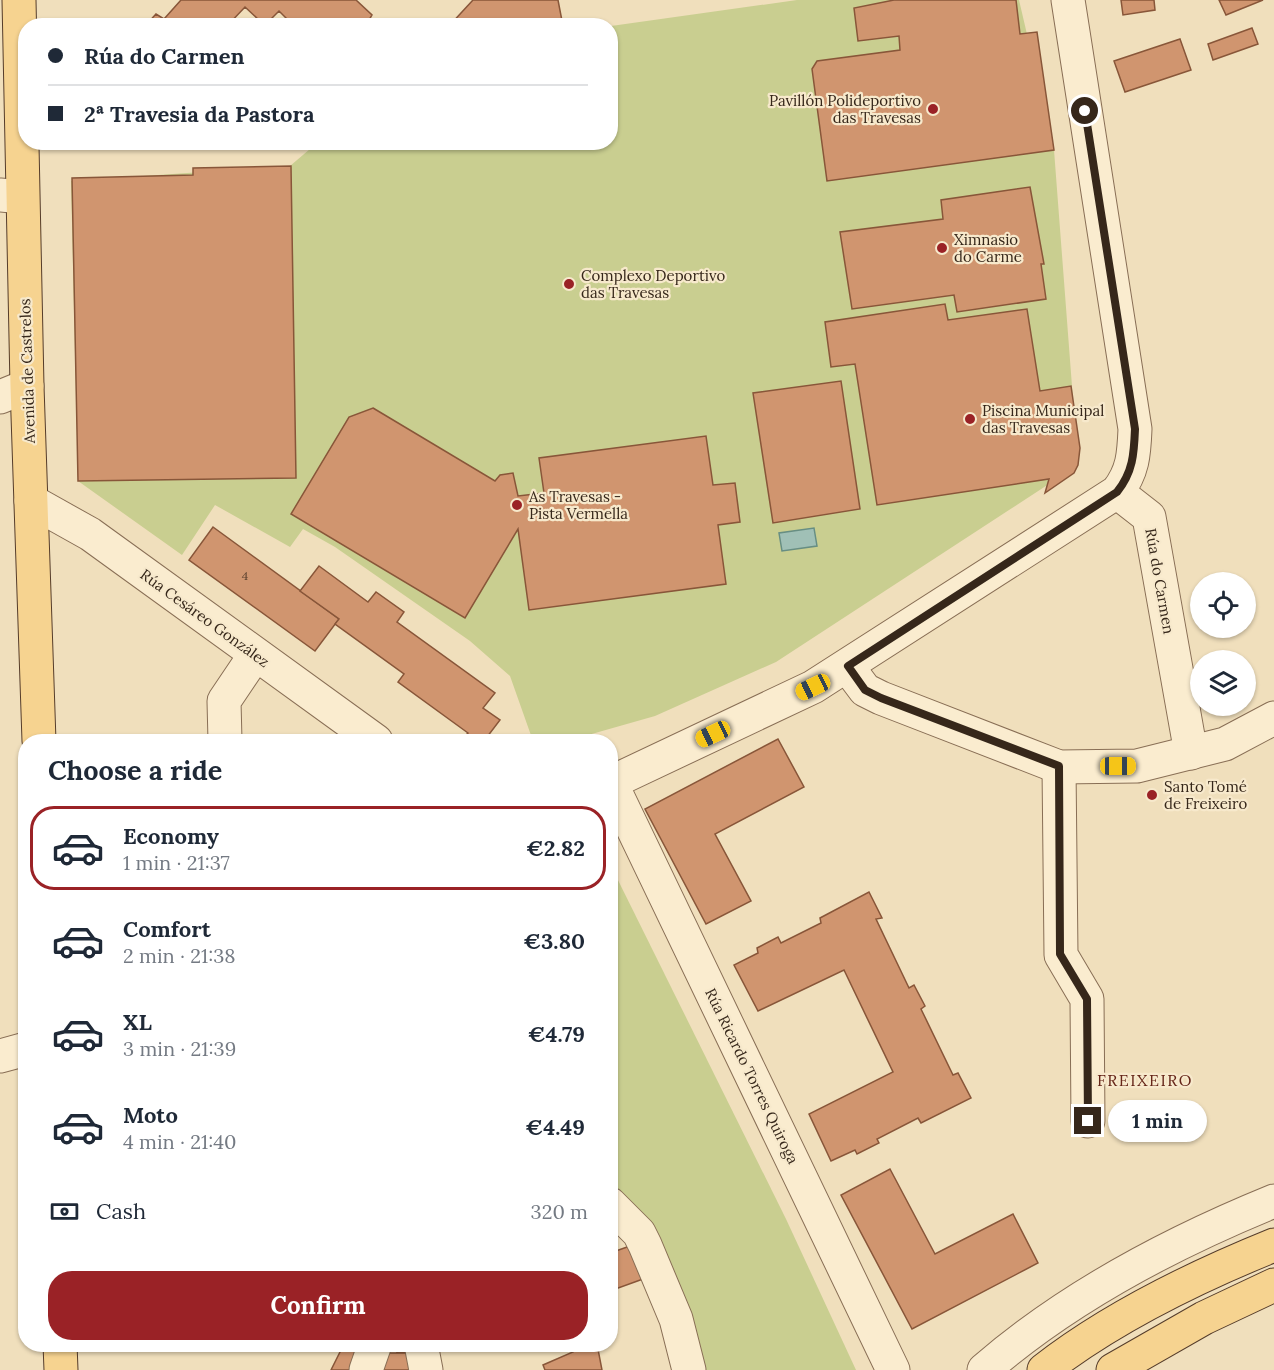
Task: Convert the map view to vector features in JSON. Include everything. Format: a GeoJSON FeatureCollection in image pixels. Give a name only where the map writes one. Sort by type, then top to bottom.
{"type":"FeatureCollection","features":[{"type":"Feature","properties":{"kind":"main road","name":"Avenida de Castrelos"},"geometry":{"type":"LineString","coordinates":[[18,18],[19,0]]}},
{"type":"Feature","properties":{"kind":"main road","name":"Avenida de Castrelos"},"geometry":{"type":"LineString","coordinates":[[18,24],[11,196],[13,392],[31,501],[39,734]]}},
{"type":"Feature","properties":{"kind":"main road"},"geometry":{"type":"LineString","coordinates":[[1044,1370],[1140,1309],[1234,1261],[1274,1245]]}},
{"type":"Feature","properties":{"kind":"main road"},"geometry":{"type":"LineString","coordinates":[[1113,1370],[1185,1328],[1274,1285]]}},
{"type":"Feature","properties":{"kind":"main road"},"geometry":{"type":"LineString","coordinates":[[60,1352],[61,1370]]}},
{"type":"Feature","properties":{"kind":"street"},"geometry":{"type":"LineString","coordinates":[[618,780],[813,687],[1117,492],[1128,478],[1134,458],[1135,429],[1068,0]]}},
{"type":"Feature","properties":{"kind":"street","name":"Rúa do Carmen"},"geometry":{"type":"LineString","coordinates":[[1117,492],[1149,517],[1191,753]]}},
{"type":"Feature","properties":{"kind":"street","name":"Rúa Cesáreo González"},"geometry":{"type":"LineString","coordinates":[[31,501],[90,534],[366,734]]}},
{"type":"Feature","properties":{"kind":"street"},"geometry":{"type":"LineString","coordinates":[[225,734],[225,701],[255,655]]}},
{"type":"Feature","properties":{"kind":"street"},"geometry":{"type":"LineString","coordinates":[[848,666],[865,690],[881,698],[1059,766],[1137,766],[1225,744],[1274,718]]}},
{"type":"Feature","properties":{"kind":"street"},"geometry":{"type":"LineString","coordinates":[[1059,766],[1060,954],[1087,999],[1088,1121]]}},
{"type":"Feature","properties":{"kind":"street","name":"Rúa Ricardo Torres Quiroga"},"geometry":{"type":"LineString","coordinates":[[618,798],[893,1370]]}},
{"type":"Feature","properties":{"kind":"street"},"geometry":{"type":"LineString","coordinates":[[0,1056],[18,1051]]}},
{"type":"Feature","properties":{"kind":"street"},"geometry":{"type":"LineString","coordinates":[[984,1370],[1014,1344],[1097,1288],[1175,1244],[1274,1201]]}},
{"type":"Feature","properties":{"kind":"street"},"geometry":{"type":"LineString","coordinates":[[618,1212],[639,1233],[645,1245],[676,1319],[689,1370]]}},
{"type":"Feature","properties":{"kind":"street"},"geometry":{"type":"LineString","coordinates":[[366,1370],[372,1352]]}},
{"type":"Feature","properties":{"kind":"street"},"geometry":{"type":"LineString","coordinates":[[423,1352],[426,1370]]}},
{"type":"Feature","properties":{"kind":"green space","name":"Complexo Deportivo das Travesas"},"geometry":{"type":"Polygon","coordinates":[[[797,0],[1019,0],[1054,150],[1078,465],[776,662],[655,716],[592,734],[531,734],[510,676],[470,641],[335,547],[303,529],[290,547],[215,505],[182,555],[78,481],[71,181],[290,166],[309,150],[618,150],[618,25],[797,0]]]}},
{"type":"Feature","properties":{"kind":"green space"},"geometry":{"type":"Polygon","coordinates":[[[618,880],[786,1219],[856,1370],[695,1370],[618,1210],[618,880]]]}},
{"type":"Feature","properties":{"kind":"water"},"geometry":{"type":"Polygon","coordinates":[[[814,528],[817,546],[782,551],[779,533],[814,528]]]}},
{"type":"Feature","properties":{"kind":"building"},"geometry":{"type":"Polygon","coordinates":[[[181,0],[356,0],[372,15],[370,18],[286,18],[279,11],[272,18],[257,18],[245,7],[235,18],[165,18],[181,0]]]}},
{"type":"Feature","properties":{"kind":"building"},"geometry":{"type":"Polygon","coordinates":[[[473,0],[558,0],[561,18],[456,18],[473,0]]]}},
{"type":"Feature","properties":{"kind":"building","name":"Pavillón Polideportivo das Travesas"},"geometry":{"type":"Polygon","coordinates":[[[894,0],[1016,0],[1020,34],[1037,32],[1054,150],[827,181],[812,69],[817,61],[900,50],[899,36],[858,41],[854,8],[894,0]]]}},
{"type":"Feature","properties":{"kind":"building"},"geometry":{"type":"Polygon","coordinates":[[[1121,0],[1154,0],[1155,10],[1123,15],[1121,0]]]}},
{"type":"Feature","properties":{"kind":"building"},"geometry":{"type":"Polygon","coordinates":[[[1219,0],[1263,0],[1226,15],[1219,0]]]}},
{"type":"Feature","properties":{"kind":"building"},"geometry":{"type":"Polygon","coordinates":[[[1252,28],[1258,44],[1213,60],[1208,44],[1252,28]]]}},
{"type":"Feature","properties":{"kind":"building"},"geometry":{"type":"Polygon","coordinates":[[[1180,39],[1191,70],[1125,92],[1114,61],[1180,39]]]}},
{"type":"Feature","properties":{"kind":"building"},"geometry":{"type":"Polygon","coordinates":[[[291,166],[296,478],[78,481],[72,178],[193,175],[193,168],[291,166]]]}},
{"type":"Feature","properties":{"kind":"building","name":"Ximnasio do Carme"},"geometry":{"type":"Polygon","coordinates":[[[1030,187],[1044,264],[1041,264],[1046,299],[957,312],[954,295],[852,309],[840,232],[943,219],[941,200],[1030,187]]]}},
{"type":"Feature","properties":{"kind":"building","name":"Piscina Municipal das Travesas"},"geometry":{"type":"Polygon","coordinates":[[[945,304],[948,320],[1027,309],[1040,391],[1071,386],[1080,448],[1078,465],[1074,473],[1045,493],[1049,479],[877,505],[855,364],[831,367],[825,322],[945,304]]]}},
{"type":"Feature","properties":{"kind":"building"},"geometry":{"type":"Polygon","coordinates":[[[841,381],[860,509],[773,523],[753,393],[841,381]]]}},
{"type":"Feature","properties":{"kind":"building","name":"As Travesas - Pista Vermella"},"geometry":{"type":"Polygon","coordinates":[[[373,408],[495,481],[500,475],[513,473],[518,496],[544,493],[539,458],[706,436],[713,485],[735,483],[740,522],[718,525],[726,584],[529,610],[518,529],[465,618],[291,514],[349,417],[373,408]]]}},
{"type":"Feature","properties":{"kind":"building"},"geometry":{"type":"Polygon","coordinates":[[[213,527],[339,619],[315,651],[189,560],[213,527]]]}},
{"type":"Feature","properties":{"kind":"building"},"geometry":{"type":"Polygon","coordinates":[[[319,566],[368,602],[376,592],[404,612],[397,622],[495,693],[483,708],[500,720],[489,734],[467,734],[398,682],[404,674],[335,624],[339,619],[300,591],[319,566]]]}},
{"type":"Feature","properties":{"kind":"building"},"geometry":{"type":"Polygon","coordinates":[[[778,739],[804,787],[715,834],[751,901],[706,924],[645,809],[778,739]]]}},
{"type":"Feature","properties":{"kind":"building"},"geometry":{"type":"Polygon","coordinates":[[[869,892],[882,918],[876,919],[909,988],[914,985],[925,1006],[921,1009],[953,1075],[958,1073],[971,1098],[921,1123],[918,1118],[877,1139],[879,1143],[857,1154],[855,1150],[831,1161],[809,1114],[893,1072],[844,970],[758,1011],[734,965],[758,953],[757,948],[778,937],[781,943],[821,923],[820,918],[869,892]]]}},
{"type":"Feature","properties":{"kind":"building"},"geometry":{"type":"Polygon","coordinates":[[[890,1169],[935,1254],[1013,1214],[1038,1263],[912,1329],[841,1195],[890,1169]]]}},
{"type":"Feature","properties":{"kind":"building"},"geometry":{"type":"Polygon","coordinates":[[[630,1246],[643,1279],[618,1288],[618,1250],[630,1246]]]}},
{"type":"Feature","properties":{"kind":"building"},"geometry":{"type":"Polygon","coordinates":[[[340,1352],[359,1352],[360,1370],[331,1370],[340,1352]]]}},
{"type":"Feature","properties":{"kind":"building"},"geometry":{"type":"Polygon","coordinates":[[[573,1352],[599,1352],[602,1370],[545,1370],[543,1365],[573,1352]]]}},
{"type":"Feature","properties":{"kind":"building"},"geometry":{"type":"Polygon","coordinates":[[[380,1353],[415,1353],[418,1370],[378,1370],[380,1353]]]}},
{"type":"Feature","properties":{"kind":"place","name":"Pavillón Polideportivo das Travesas"},"geometry":{"type":"Point","coordinates":[933,109]}},
{"type":"Feature","properties":{"kind":"place","name":"Ximnasio do Carme"},"geometry":{"type":"Point","coordinates":[942,248]}},
{"type":"Feature","properties":{"kind":"place","name":"Complexo Deportivo das Travesas"},"geometry":{"type":"Point","coordinates":[569,284]}},
{"type":"Feature","properties":{"kind":"place","name":"Piscina Municipal das Travesas"},"geometry":{"type":"Point","coordinates":[970,419]}},
{"type":"Feature","properties":{"kind":"place","name":"As Travesas - Pista Vermella"},"geometry":{"type":"Point","coordinates":[517,505]}},
{"type":"Feature","properties":{"kind":"place","name":"Santo Tomé de Freixeiro"},"geometry":{"type":"Point","coordinates":[1152,795]}},
{"type":"Feature","properties":{"kind":"district","name":"FREIXEIRO"},"geometry":{"type":"Point","coordinates":[1145,1080]}},
{"type":"Feature","properties":{"kind":"route"},"geometry":{"type":"LineString","coordinates":[[1085,111],[1135,429],[1134,458],[1128,478],[1117,492],[848,666],[865,690],[881,698],[1059,766],[1060,954],[1087,999],[1088,1121]]}}]}
